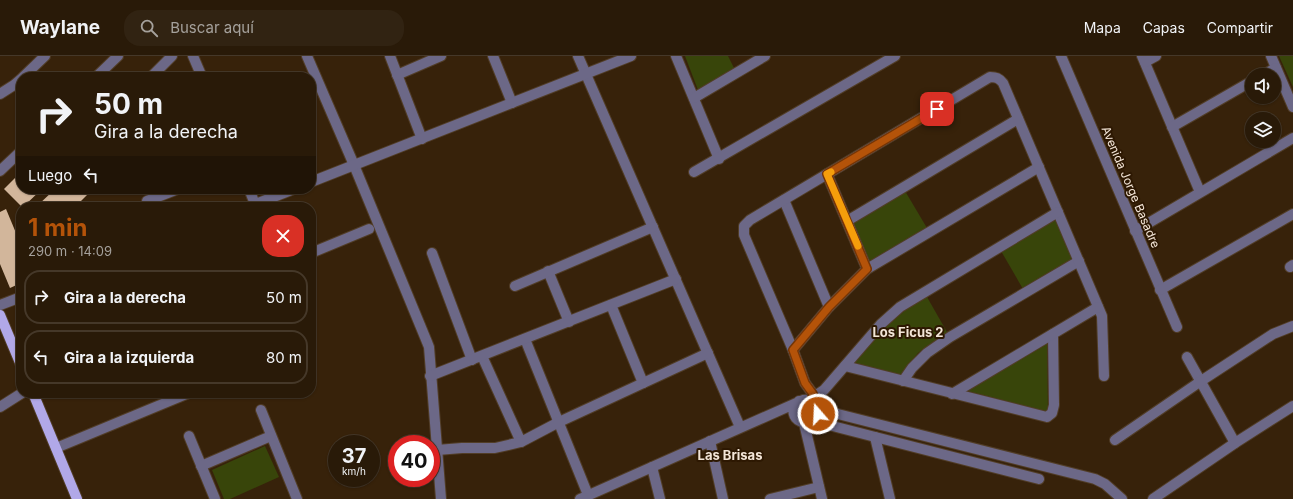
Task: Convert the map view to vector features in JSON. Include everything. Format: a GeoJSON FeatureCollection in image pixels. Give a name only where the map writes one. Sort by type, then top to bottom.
{"type":"FeatureCollection","features":[{"type":"Feature","properties":{"kind":"main road"},"geometry":{"type":"LineString","coordinates":[[0,315],[16,353]]}},
{"type":"Feature","properties":{"kind":"main road"},"geometry":{"type":"LineString","coordinates":[[35,398],[77,499]]}},
{"type":"Feature","properties":{"kind":"street"},"geometry":{"type":"LineString","coordinates":[[28,72],[45,56]]}},
{"type":"Feature","properties":{"kind":"street"},"geometry":{"type":"LineString","coordinates":[[101,72],[118,56]]}},
{"type":"Feature","properties":{"kind":"street"},"geometry":{"type":"LineString","coordinates":[[156,72],[172,56]]}},
{"type":"Feature","properties":{"kind":"street"},"geometry":{"type":"LineString","coordinates":[[193,56],[200,72]]}},
{"type":"Feature","properties":{"kind":"street"},"geometry":{"type":"LineString","coordinates":[[307,56],[314,72]]}},
{"type":"Feature","properties":{"kind":"street"},"geometry":{"type":"LineString","coordinates":[[390,56],[422,139]]}},
{"type":"Feature","properties":{"kind":"street"},"geometry":{"type":"LineString","coordinates":[[397,75],[441,56]]}},
{"type":"Feature","properties":{"kind":"street"},"geometry":{"type":"LineString","coordinates":[[493,56],[512,103]]}},
{"type":"Feature","properties":{"kind":"street"},"geometry":{"type":"LineString","coordinates":[[578,56],[740,428]]}},
{"type":"Feature","properties":{"kind":"street"},"geometry":{"type":"LineString","coordinates":[[316,180],[631,56]]}},
{"type":"Feature","properties":{"kind":"street"},"geometry":{"type":"LineString","coordinates":[[676,56],[718,158]]}},
{"type":"Feature","properties":{"kind":"street"},"geometry":{"type":"LineString","coordinates":[[694,98],[766,56]]}},
{"type":"Feature","properties":{"kind":"street"},"geometry":{"type":"LineString","coordinates":[[694,172],[895,56]]}},
{"type":"Feature","properties":{"kind":"street","name":"Avenida Jorge Basadre"},"geometry":{"type":"LineString","coordinates":[[1061,56],[1177,327]]}},
{"type":"Feature","properties":{"kind":"street"},"geometry":{"type":"LineString","coordinates":[[1156,56],[1143,59],[1200,192]]}},
{"type":"Feature","properties":{"kind":"street"},"geometry":{"type":"LineString","coordinates":[[1271,56],[1276,68]]}},
{"type":"Feature","properties":{"kind":"street"},"geometry":{"type":"LineString","coordinates":[[316,77],[429,347],[435,435]]}},
{"type":"Feature","properties":{"kind":"street"},"geometry":{"type":"LineString","coordinates":[[809,422],[816,417],[818,409],[805,383],[793,350],[744,235],[744,226],[750,220],[990,77],[997,78],[1003,83],[1102,316],[1104,376]]}},
{"type":"Feature","properties":{"kind":"street"},"geometry":{"type":"LineString","coordinates":[[1281,79],[1293,107]]}},
{"type":"Feature","properties":{"kind":"street"},"geometry":{"type":"LineString","coordinates":[[0,94],[16,83]]}},
{"type":"Feature","properties":{"kind":"street"},"geometry":{"type":"LineString","coordinates":[[1172,127],[1245,85]]}},
{"type":"Feature","properties":{"kind":"street"},"geometry":{"type":"LineString","coordinates":[[847,221],[1018,119]]}},
{"type":"Feature","properties":{"kind":"street"},"geometry":{"type":"LineString","coordinates":[[1135,231],[1293,138]]}},
{"type":"Feature","properties":{"kind":"street"},"geometry":{"type":"LineString","coordinates":[[0,172],[16,156]]}},
{"type":"Feature","properties":{"kind":"street"},"geometry":{"type":"LineString","coordinates":[[793,350],[829,307],[867,269],[1039,167]]}},
{"type":"Feature","properties":{"kind":"street"},"geometry":{"type":"LineString","coordinates":[[827,174],[867,269]]}},
{"type":"Feature","properties":{"kind":"street"},"geometry":{"type":"LineString","coordinates":[[147,201],[165,194]]}},
{"type":"Feature","properties":{"kind":"street"},"geometry":{"type":"LineString","coordinates":[[262,202],[282,194]]}},
{"type":"Feature","properties":{"kind":"street"},"geometry":{"type":"LineString","coordinates":[[784,200],[829,307]]}},
{"type":"Feature","properties":{"kind":"street"},"geometry":{"type":"LineString","coordinates":[[525,339],[590,496],[799,401],[818,394],[824,390],[881,324],[900,307],[1058,212]]}},
{"type":"Feature","properties":{"kind":"street"},"geometry":{"type":"LineString","coordinates":[[1160,290],[1293,214]]}},
{"type":"Feature","properties":{"kind":"street"},"geometry":{"type":"LineString","coordinates":[[515,286],[653,227]]}},
{"type":"Feature","properties":{"kind":"street"},"geometry":{"type":"LineString","coordinates":[[316,251],[369,229]]}},
{"type":"Feature","properties":{"kind":"street"},"geometry":{"type":"LineString","coordinates":[[432,253],[472,360]]}},
{"type":"Feature","properties":{"kind":"street"},"geometry":{"type":"LineString","coordinates":[[903,381],[915,364],[927,353],[950,337],[1079,261]]}},
{"type":"Feature","properties":{"kind":"street"},"geometry":{"type":"LineString","coordinates":[[548,271],[569,322]]}},
{"type":"Feature","properties":{"kind":"street"},"geometry":{"type":"LineString","coordinates":[[430,376],[676,279]]}},
{"type":"Feature","properties":{"kind":"street"},"geometry":{"type":"LineString","coordinates":[[0,305],[16,299]]}},
{"type":"Feature","properties":{"kind":"street"},"geometry":{"type":"LineString","coordinates":[[611,305],[643,383]]}},
{"type":"Feature","properties":{"kind":"street"},"geometry":{"type":"LineString","coordinates":[[952,394],[1098,307]]}},
{"type":"Feature","properties":{"kind":"street"},"geometry":{"type":"LineString","coordinates":[[1115,440],[1200,381],[1273,334],[1293,326]]}},
{"type":"Feature","properties":{"kind":"street"},"geometry":{"type":"LineString","coordinates":[[845,366],[1047,417],[1052,413],[1054,405],[1053,334]]}},
{"type":"Feature","properties":{"kind":"street"},"geometry":{"type":"LineString","coordinates":[[440,450],[495,448],[521,442],[559,422],[708,353]]}},
{"type":"Feature","properties":{"kind":"street"},"geometry":{"type":"LineString","coordinates":[[482,356],[521,442]]}},
{"type":"Feature","properties":{"kind":"street"},"geometry":{"type":"LineString","coordinates":[[1187,357],[1235,443]]}},
{"type":"Feature","properties":{"kind":"street"},"geometry":{"type":"LineString","coordinates":[[0,408],[16,397]]}},
{"type":"Feature","properties":{"kind":"street"},"geometry":{"type":"LineString","coordinates":[[56,448],[177,398]]}},
{"type":"Feature","properties":{"kind":"street"},"geometry":{"type":"LineString","coordinates":[[795,417],[794,408],[799,401]]}},
{"type":"Feature","properties":{"kind":"street"},"geometry":{"type":"LineString","coordinates":[[1153,499],[1235,443],[1293,406]]}},
{"type":"Feature","properties":{"kind":"street"},"geometry":{"type":"LineString","coordinates":[[818,409],[1095,479],[1105,484],[1122,499]]}},
{"type":"Feature","properties":{"kind":"street"},"geometry":{"type":"LineString","coordinates":[[260,410],[297,499]]}},
{"type":"Feature","properties":{"kind":"street"},"geometry":{"type":"LineString","coordinates":[[775,412],[795,417],[800,422],[809,422],[875,437],[1039,479]]}},
{"type":"Feature","properties":{"kind":"street"},"geometry":{"type":"LineString","coordinates":[[809,422],[822,499]]}},
{"type":"Feature","properties":{"kind":"street"},"geometry":{"type":"LineString","coordinates":[[189,436],[215,499]]}},
{"type":"Feature","properties":{"kind":"street"},"geometry":{"type":"LineString","coordinates":[[201,466],[271,436]]}},
{"type":"Feature","properties":{"kind":"street"},"geometry":{"type":"LineString","coordinates":[[875,437],[890,499]]}},
{"type":"Feature","properties":{"kind":"street"},"geometry":{"type":"LineString","coordinates":[[710,441],[723,499]]}},
{"type":"Feature","properties":{"kind":"street"},"geometry":{"type":"LineString","coordinates":[[652,467],[660,499]]}},
{"type":"Feature","properties":{"kind":"street"},"geometry":{"type":"LineString","coordinates":[[440,487],[441,499]]}},
{"type":"Feature","properties":{"kind":"street"},"geometry":{"type":"LineString","coordinates":[[770,499],[819,487]]}},
{"type":"Feature","properties":{"kind":"green space"},"geometry":{"type":"Polygon","coordinates":[[[685,56],[728,56],[734,68],[698,90],[685,56]]]}},
{"type":"Feature","properties":{"kind":"green space"},"geometry":{"type":"Polygon","coordinates":[[[1279,56],[1293,56],[1293,87],[1279,56]]]}},
{"type":"Feature","properties":{"kind":"green space"},"geometry":{"type":"Polygon","coordinates":[[[905,191],[927,228],[869,262],[851,223],[905,191]]]}},
{"type":"Feature","properties":{"kind":"green space"},"geometry":{"type":"Polygon","coordinates":[[[1056,218],[1074,259],[1023,289],[1001,251],[1056,218]]]}},
{"type":"Feature","properties":{"kind":"green space"},"geometry":{"type":"Polygon","coordinates":[[[927,297],[947,332],[918,353],[901,376],[853,363],[883,329],[904,311],[927,297]]]}},
{"type":"Feature","properties":{"kind":"green space"},"geometry":{"type":"Polygon","coordinates":[[[1047,343],[1048,412],[967,391],[1047,343]]]}},
{"type":"Feature","properties":{"kind":"green space"},"geometry":{"type":"Polygon","coordinates":[[[803,403],[814,406],[813,418],[801,419],[797,409],[803,403]]]}},
{"type":"Feature","properties":{"kind":"green space"},"geometry":{"type":"Polygon","coordinates":[[[265,446],[279,477],[230,499],[224,499],[212,470],[265,446]]]}},
{"type":"Feature","properties":{"kind":"building"},"geometry":{"type":"Polygon","coordinates":[[[16,177],[16,194],[37,194],[28,202],[17,202],[4,189],[16,177]]]}},
{"type":"Feature","properties":{"kind":"building"},"geometry":{"type":"Polygon","coordinates":[[[50,194],[88,194],[80,202],[41,202],[50,194]]]}},
{"type":"Feature","properties":{"kind":"building"},"geometry":{"type":"Polygon","coordinates":[[[6,209],[16,233],[16,285],[10,288],[0,264],[0,212],[6,209]]]}},
{"type":"Feature","properties":{"kind":"slow traffic"},"geometry":{"type":"LineString","coordinates":[[831,172],[827,174],[858,246]]}},
{"type":"Feature","properties":{"kind":"district","name":"Los Ficus 2"},"geometry":{"type":"Point","coordinates":[908,332]}},
{"type":"Feature","properties":{"kind":"district","name":"Las Brisas"},"geometry":{"type":"Point","coordinates":[730,455]}},
{"type":"Feature","properties":{"kind":"route"},"geometry":{"type":"LineString","coordinates":[[818,414],[818,409],[811,400],[813,394],[809,391],[805,383],[793,350],[829,307],[867,269],[827,174],[937,109]]}}]}
